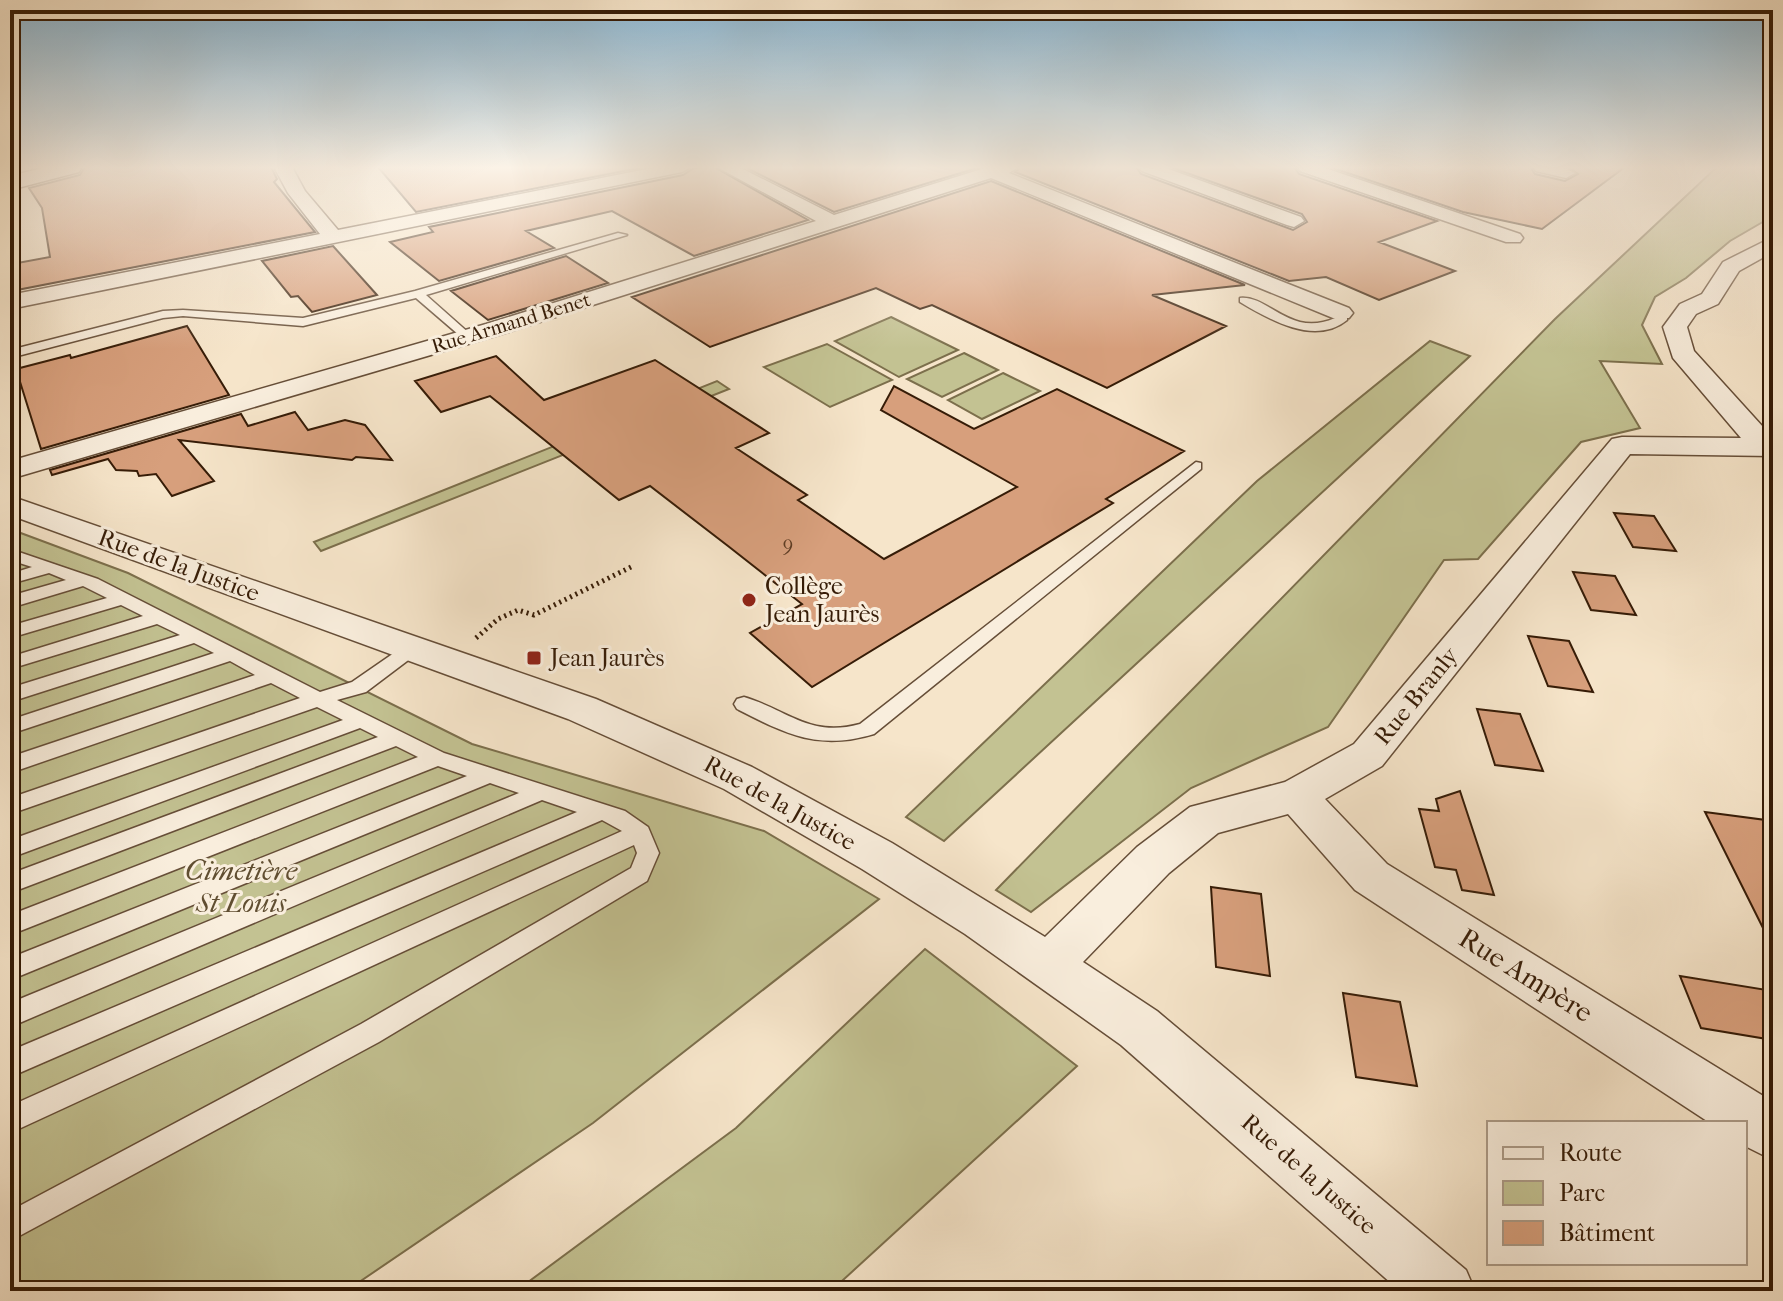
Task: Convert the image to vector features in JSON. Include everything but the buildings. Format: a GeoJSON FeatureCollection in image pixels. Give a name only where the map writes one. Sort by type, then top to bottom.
{"type":"FeatureCollection","features":[{"type":"Feature","properties":{"kind":"street"},"geometry":{"type":"LineString","coordinates":[[326,228],[334,238]]}},
{"type":"Feature","properties":{"kind":"street"},"geometry":{"type":"LineString","coordinates":[[10,302],[384,228]]}},
{"type":"Feature","properties":{"kind":"street","name":"Rue Armand Benet"},"geometry":{"type":"LineString","coordinates":[[10,470],[466,337],[809,228]]}},
{"type":"Feature","properties":{"kind":"street"},"geometry":{"type":"LineString","coordinates":[[1139,228],[1341,313]]}},
{"type":"Feature","properties":{"kind":"street"},"geometry":{"type":"LineString","coordinates":[[1483,228],[1513,238]]}},
{"type":"Feature","properties":{"kind":"street"},"geometry":{"type":"LineString","coordinates":[[1769,447],[1682,353],[1675,327],[1688,309],[1710,299],[1731,267],[1773,243]]}},
{"type":"Feature","properties":{"kind":"street","name":"Rue Branly"},"geometry":{"type":"LineString","coordinates":[[1049,965],[1153,860],[1205,819],[1296,796],[1368,755],[1622,445],[1769,447]]}},
{"type":"Feature","properties":{"kind":"street","name":"Rue de la Justice"},"geometry":{"type":"LineString","coordinates":[[10,505],[582,709],[699,758],[877,856],[981,920],[1139,1028],[1445,1291]]}},
{"type":"Feature","properties":{"kind":"street","name":"Rue Ampère"},"geometry":{"type":"LineString","coordinates":[[1296,796],[1371,877],[1773,1133]]}},
{"type":"Feature","properties":{"kind":"lane"},"geometry":{"type":"LineString","coordinates":[[10,354],[163,315],[183,313],[303,322],[418,294],[622,235]]}},
{"type":"Feature","properties":{"kind":"lane"},"geometry":{"type":"LineString","coordinates":[[418,294],[466,337]]}},
{"type":"Feature","properties":{"kind":"lane"},"geometry":{"type":"LineString","coordinates":[[1244,300],[1279,318],[1306,327],[1321,329],[1333,325],[1341,320],[1341,313]]}},
{"type":"Feature","properties":{"kind":"lane"},"geometry":{"type":"LineString","coordinates":[[744,704],[791,727],[822,736],[845,737],[867,729],[1196,466]]}},
{"type":"Feature","properties":{"kind":"lane"},"geometry":{"type":"LineString","coordinates":[[10,554],[84,580],[437,758],[618,817],[640,833],[648,853],[639,874],[370,1033],[10,1227]]}},
{"type":"Feature","properties":{"kind":"lane"},"geometry":{"type":"LineString","coordinates":[[10,579],[49,568]]}},
{"type":"Feature","properties":{"kind":"lane"},"geometry":{"type":"LineString","coordinates":[[10,602],[84,580]]}},
{"type":"Feature","properties":{"kind":"lane"},"geometry":{"type":"LineString","coordinates":[[10,632],[123,599]]}},
{"type":"Feature","properties":{"kind":"lane"},"geometry":{"type":"LineString","coordinates":[[10,663],[160,617]]}},
{"type":"Feature","properties":{"kind":"lane"},"geometry":{"type":"LineString","coordinates":[[10,695],[197,636]]}},
{"type":"Feature","properties":{"kind":"lane"},"geometry":{"type":"LineString","coordinates":[[10,806],[359,687],[413,648]]}},
{"type":"Feature","properties":{"kind":"lane"},"geometry":{"type":"LineString","coordinates":[[10,727],[232,654]]}},
{"type":"Feature","properties":{"kind":"lane"},"geometry":{"type":"LineString","coordinates":[[10,765],[274,675]]}},
{"type":"Feature","properties":{"kind":"lane"},"geometry":{"type":"LineString","coordinates":[[10,849],[363,720]]}},
{"type":"Feature","properties":{"kind":"lane"},"geometry":{"type":"LineString","coordinates":[[10,884],[397,738]]}},
{"type":"Feature","properties":{"kind":"lane"},"geometry":{"type":"LineString","coordinates":[[10,925],[437,758]]}},
{"type":"Feature","properties":{"kind":"lane"},"geometry":{"type":"LineString","coordinates":[[10,969],[487,776]]}},
{"type":"Feature","properties":{"kind":"lane"},"geometry":{"type":"LineString","coordinates":[[10,1015],[539,793]]}},
{"type":"Feature","properties":{"kind":"lane"},"geometry":{"type":"LineString","coordinates":[[10,1064],[599,812]]}},
{"type":"Feature","properties":{"kind":"lane"},"geometry":{"type":"LineString","coordinates":[[10,1120],[640,833]]}},
{"type":"Feature","properties":{"kind":"path"},"geometry":{"type":"LineString","coordinates":[[472,642],[498,619],[518,610],[534,615],[633,566]]}},
{"type":"Feature","properties":{"kind":"green space"},"geometry":{"type":"Polygon","coordinates":[[[1652,228],[1753,228],[1730,241],[1686,278],[1655,297],[1642,325],[1662,364],[1600,361],[1640,428],[1581,442],[1478,559],[1444,560],[1328,727],[1191,788],[1031,912],[996,890],[1555,319],[1652,228]]]}},
{"type":"Feature","properties":{"kind":"green space"},"geometry":{"type":"Polygon","coordinates":[[[891,317],[958,350],[899,377],[835,341],[891,317]]]}},
{"type":"Feature","properties":{"kind":"green space"},"geometry":{"type":"Polygon","coordinates":[[[1430,341],[1470,356],[944,841],[906,817],[1257,481],[1430,341]]]}},
{"type":"Feature","properties":{"kind":"green space"},"geometry":{"type":"Polygon","coordinates":[[[827,344],[892,380],[830,407],[764,367],[827,344]]]}},
{"type":"Feature","properties":{"kind":"green space"},"geometry":{"type":"Polygon","coordinates":[[[964,353],[998,370],[942,397],[907,379],[964,353]]]}},
{"type":"Feature","properties":{"kind":"green space"},"geometry":{"type":"Polygon","coordinates":[[[1003,373],[1040,391],[982,419],[948,400],[1003,373]]]}},
{"type":"Feature","properties":{"kind":"green space"},"geometry":{"type":"Polygon","coordinates":[[[717,381],[729,389],[321,551],[314,542],[717,381]]]}},
{"type":"Feature","properties":{"kind":"green space","name":"Cimetière St Louis"},"geometry":{"type":"Polygon","coordinates":[[[10,529],[128,573],[472,744],[764,831],[879,899],[593,1123],[346,1291],[10,1291],[10,529]]]}},
{"type":"Feature","properties":{"kind":"green space"},"geometry":{"type":"Polygon","coordinates":[[[925,949],[1077,1066],[831,1291],[516,1291],[736,1128],[925,949]]]}},
{"type":"Feature","properties":{"kind":"place","name":"Collège Jean Jaurès"},"geometry":{"type":"Point","coordinates":[749,600]}},
{"type":"Feature","properties":{"kind":"place","name":"Jean Jaurès"},"geometry":{"type":"Point","coordinates":[534,658]}}]}
